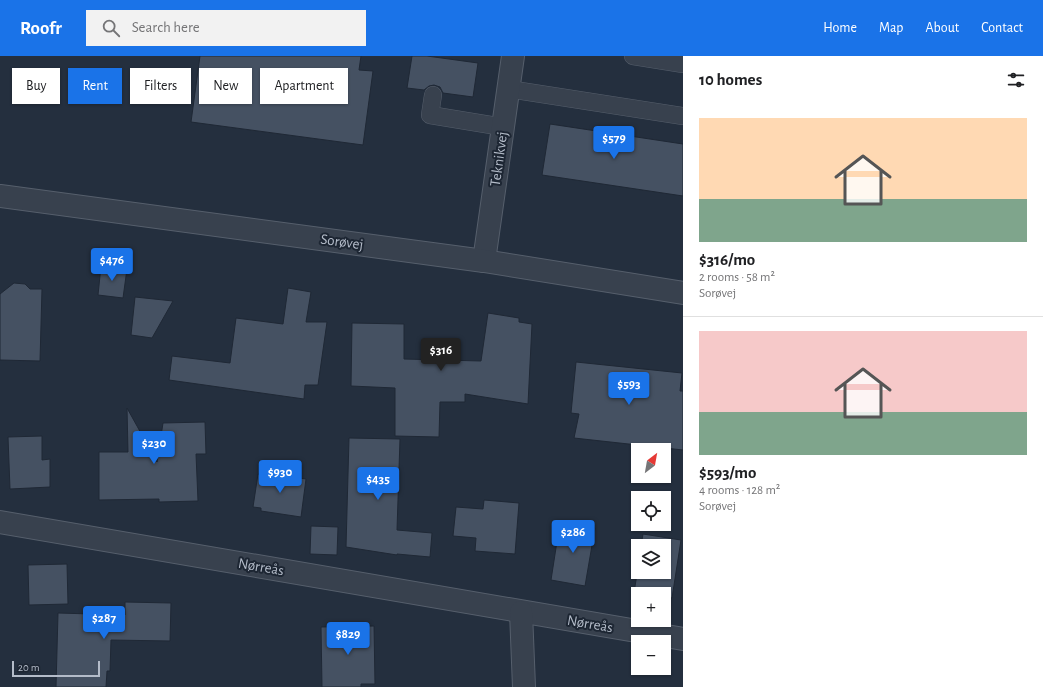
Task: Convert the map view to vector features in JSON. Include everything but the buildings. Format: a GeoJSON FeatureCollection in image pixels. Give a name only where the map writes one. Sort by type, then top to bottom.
{"type":"FeatureCollection","features":[{"type":"Feature","properties":{"kind":"street","name":"Teknikvej"},"geometry":{"type":"LineString","coordinates":[[484,261],[512,56]]}},
{"type":"Feature","properties":{"kind":"street","name":"Sorøvej"},"geometry":{"type":"LineString","coordinates":[[0,196],[484,261],[683,293]]}},
{"type":"Feature","properties":{"kind":"street","name":"Nørreås"},"geometry":{"type":"LineString","coordinates":[[0,522],[683,639]]}},
{"type":"Feature","properties":{"kind":"street"},"geometry":{"type":"LineString","coordinates":[[521,612],[524,687]]}},
{"type":"Feature","properties":{"kind":"lane"},"geometry":{"type":"LineString","coordinates":[[634,56],[683,64]]}},
{"type":"Feature","properties":{"kind":"lane"},"geometry":{"type":"LineString","coordinates":[[508,89],[683,116]]}},
{"type":"Feature","properties":{"kind":"lane"},"geometry":{"type":"LineString","coordinates":[[433,95],[430,115],[503,127]]}}]}
